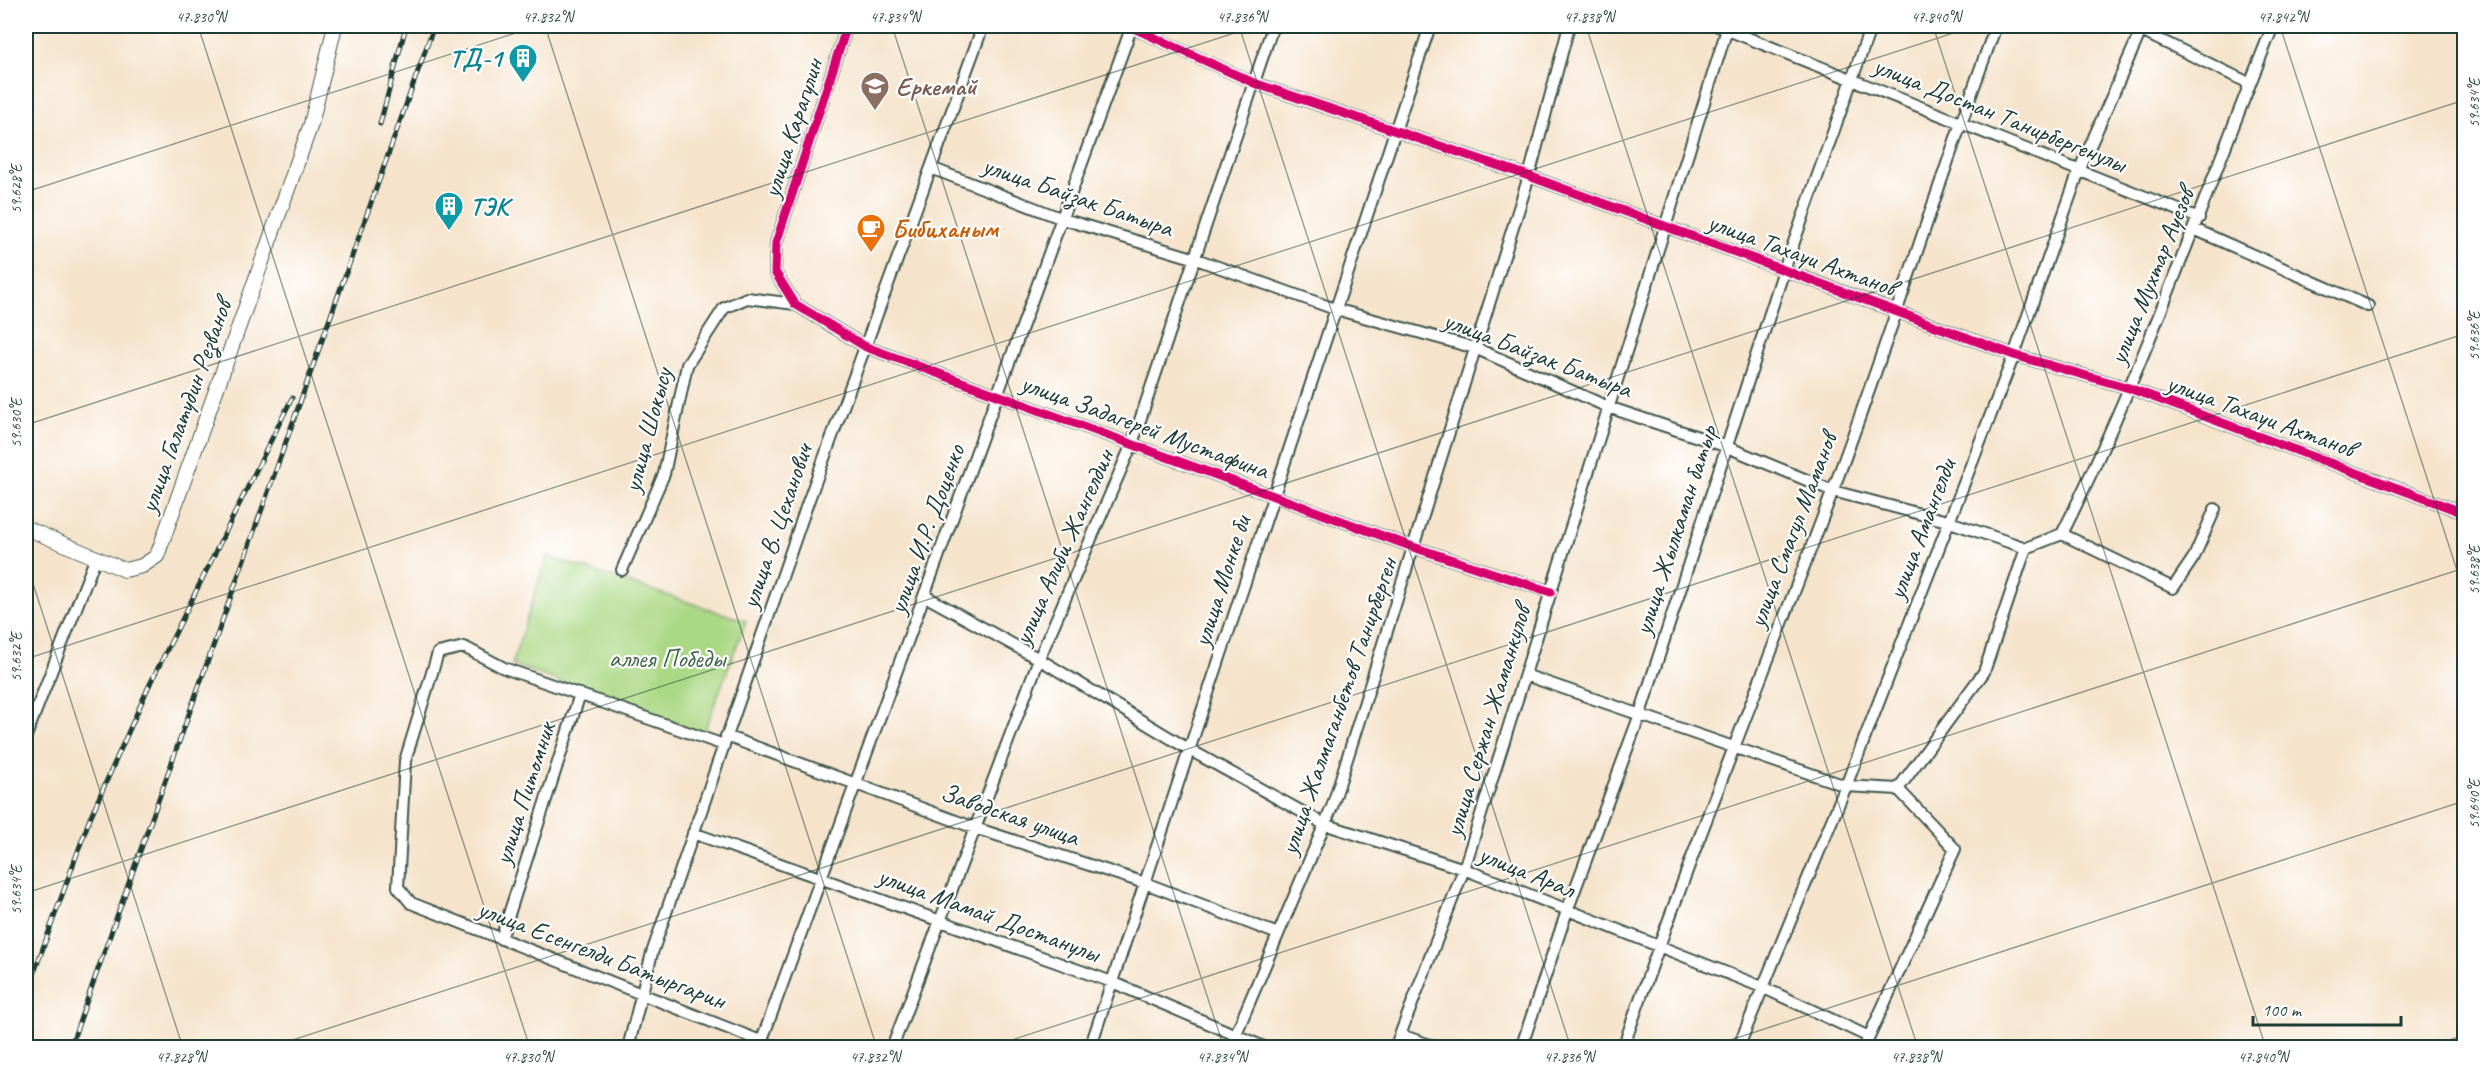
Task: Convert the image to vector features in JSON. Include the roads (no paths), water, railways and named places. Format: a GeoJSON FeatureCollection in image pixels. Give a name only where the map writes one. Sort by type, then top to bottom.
{"type":"FeatureCollection","features":[{"type":"Feature","properties":{"kind":"street","name":"улица Галатудин Резванов"},"geometry":{"type":"LineString","coordinates":[[26,528],[125,570],[142,566],[157,556],[311,124],[335,26]]}},
{"type":"Feature","properties":{"kind":"street","name":"улица Карагулин"},"geometry":{"type":"LineString","coordinates":[[776,243],[847,26]]}},
{"type":"Feature","properties":{"kind":"street","name":"улица В. Цеханович"},"geometry":{"type":"LineString","coordinates":[[628,1047],[652,953],[808,502],[983,26]]}},
{"type":"Feature","properties":{"kind":"street","name":"улица Тахауи Ахтанов"},"geometry":{"type":"LineString","coordinates":[[1131,26],[1254,83],[1529,176],[2014,355],[2129,388],[2464,513]]}},
{"type":"Feature","properties":{"kind":"street","name":"улица И.Р. Доценко"},"geometry":{"type":"LineString","coordinates":[[760,1044],[999,395],[1131,26]]}},
{"type":"Feature","properties":{"kind":"street","name":"улица Алиби Жангелдин"},"geometry":{"type":"LineString","coordinates":[[892,1047],[1039,659],[1132,444],[1273,26]]}},
{"type":"Feature","properties":{"kind":"street","name":"улица Монке би"},"geometry":{"type":"LineString","coordinates":[[1090,1047],[1430,26]]}},
{"type":"Feature","properties":{"kind":"street","name":"улица Жалмаганбетов Танирберген"},"geometry":{"type":"LineString","coordinates":[[1230,1047],[1324,824],[1529,176],[1569,26]]}},
{"type":"Feature","properties":{"kind":"street","name":"улица Жылкаман батыр"},"geometry":{"type":"LineString","coordinates":[[1521,1047],[1567,911],[1640,717],[1725,446],[1784,270],[1871,26]]}},
{"type":"Feature","properties":{"kind":"street","name":"улица Смагул Маманов"},"geometry":{"type":"LineString","coordinates":[[1623,1047],[1658,946],[1833,491],[1959,124],[1996,26]]}},
{"type":"Feature","properties":{"kind":"street","name":"улица Мухтар Ауезов"},"geometry":{"type":"LineString","coordinates":[[2062,534],[2101,456],[2199,218],[2272,26]]}},
{"type":"Feature","properties":{"kind":"street","name":"улица Достан Танирбергенулы"},"geometry":{"type":"LineString","coordinates":[[1724,27],[1959,124],[2199,218]]}},
{"type":"Feature","properties":{"kind":"street","name":"улица Сержан Жаманкулов"},"geometry":{"type":"LineString","coordinates":[[1395,1047],[1464,869],[1724,27]]}},
{"type":"Feature","properties":{"kind":"street"},"geometry":{"type":"LineString","coordinates":[[2138,27],[2249,83]]}},
{"type":"Feature","properties":{"kind":"street","name":"улица Амангелди"},"geometry":{"type":"LineString","coordinates":[[1738,1047],[1846,786],[1947,521],[2014,355],[2079,171],[2138,27]]}},
{"type":"Feature","properties":{"kind":"street","name":"улица Байзак Батыра"},"geometry":{"type":"LineString","coordinates":[[931,168],[1063,219],[1196,259],[1335,309],[1475,348],[1608,406],[1725,446],[1833,491],[1947,521],[2026,548]]}},
{"type":"Feature","properties":{"kind":"street"},"geometry":{"type":"LineString","coordinates":[[2194,229],[2368,306]]}},
{"type":"Feature","properties":{"kind":"street","name":"улица Задагерей Мустафина"},"geometry":{"type":"LineString","coordinates":[[776,243],[775,272],[795,304],[866,347],[1413,547],[1551,592]]}},
{"type":"Feature","properties":{"kind":"street","name":"улица Шокысу"},"geometry":{"type":"LineString","coordinates":[[622,570],[664,474],[687,365],[724,308],[747,298],[795,304]]}},
{"type":"Feature","properties":{"kind":"street"},"geometry":{"type":"LineString","coordinates":[[1898,789],[1984,672],[2026,548],[2062,534],[2173,588],[2194,557],[2215,509]]}},
{"type":"Feature","properties":{"kind":"street"},"geometry":{"type":"LineString","coordinates":[[26,736],[96,557]]}},
{"type":"Feature","properties":{"kind":"street","name":"улица Арал"},"geometry":{"type":"LineString","coordinates":[[925,596],[1039,659],[1190,750],[1324,824],[1464,869],[1761,987],[1867,1036]]}},
{"type":"Feature","properties":{"kind":"street","name":"Заводская улица"},"geometry":{"type":"LineString","coordinates":[[411,903],[398,887],[405,761],[438,653],[464,647],[504,668],[856,782],[975,828],[1145,883],[1278,934]]}},
{"type":"Feature","properties":{"kind":"street"},"geometry":{"type":"LineString","coordinates":[[1525,675],[1640,717],[1846,786],[1898,789],[1955,849],[1863,1047]]}},
{"type":"Feature","properties":{"kind":"street","name":"улица Питомник"},"geometry":{"type":"LineString","coordinates":[[501,939],[580,694]]}},
{"type":"Feature","properties":{"kind":"street","name":"улица Мамай Достанулы"},"geometry":{"type":"LineString","coordinates":[[693,833],[1112,982],[1235,1036],[1266,1047]]}},
{"type":"Feature","properties":{"kind":"street","name":"улица Есенгелди Батыргарин"},"geometry":{"type":"LineString","coordinates":[[411,903],[641,993],[760,1044],[778,1047]]}},
{"type":"Feature","properties":{"kind":"street"},"geometry":{"type":"LineString","coordinates":[[1401,1035],[1439,1047]]}},
{"type":"Feature","properties":{"kind":"railway"},"geometry":{"type":"LineString","coordinates":[[380,124],[406,26]]}},
{"type":"Feature","properties":{"kind":"railway"},"geometry":{"type":"LineString","coordinates":[[70,1048],[434,26]]}},
{"type":"Feature","properties":{"kind":"railway"},"geometry":{"type":"LineString","coordinates":[[26,995],[90,818],[148,688],[292,398]]}},
{"type":"Feature","properties":{"kind":"place","name":"ТД-1"},"geometry":{"type":"Point","coordinates":[523,84]}},
{"type":"Feature","properties":{"kind":"place","name":"Еркемай"},"geometry":{"type":"Point","coordinates":[875,112]}},
{"type":"Feature","properties":{"kind":"place","name":"ТЭК"},"geometry":{"type":"Point","coordinates":[449,232]}},
{"type":"Feature","properties":{"kind":"place","name":"Бибиханым"},"geometry":{"type":"Point","coordinates":[871,254]}},
{"type":"Feature","properties":{"kind":"park label","name":"аллея Победы"},"geometry":{"type":"Point","coordinates":[667,658]}}]}
